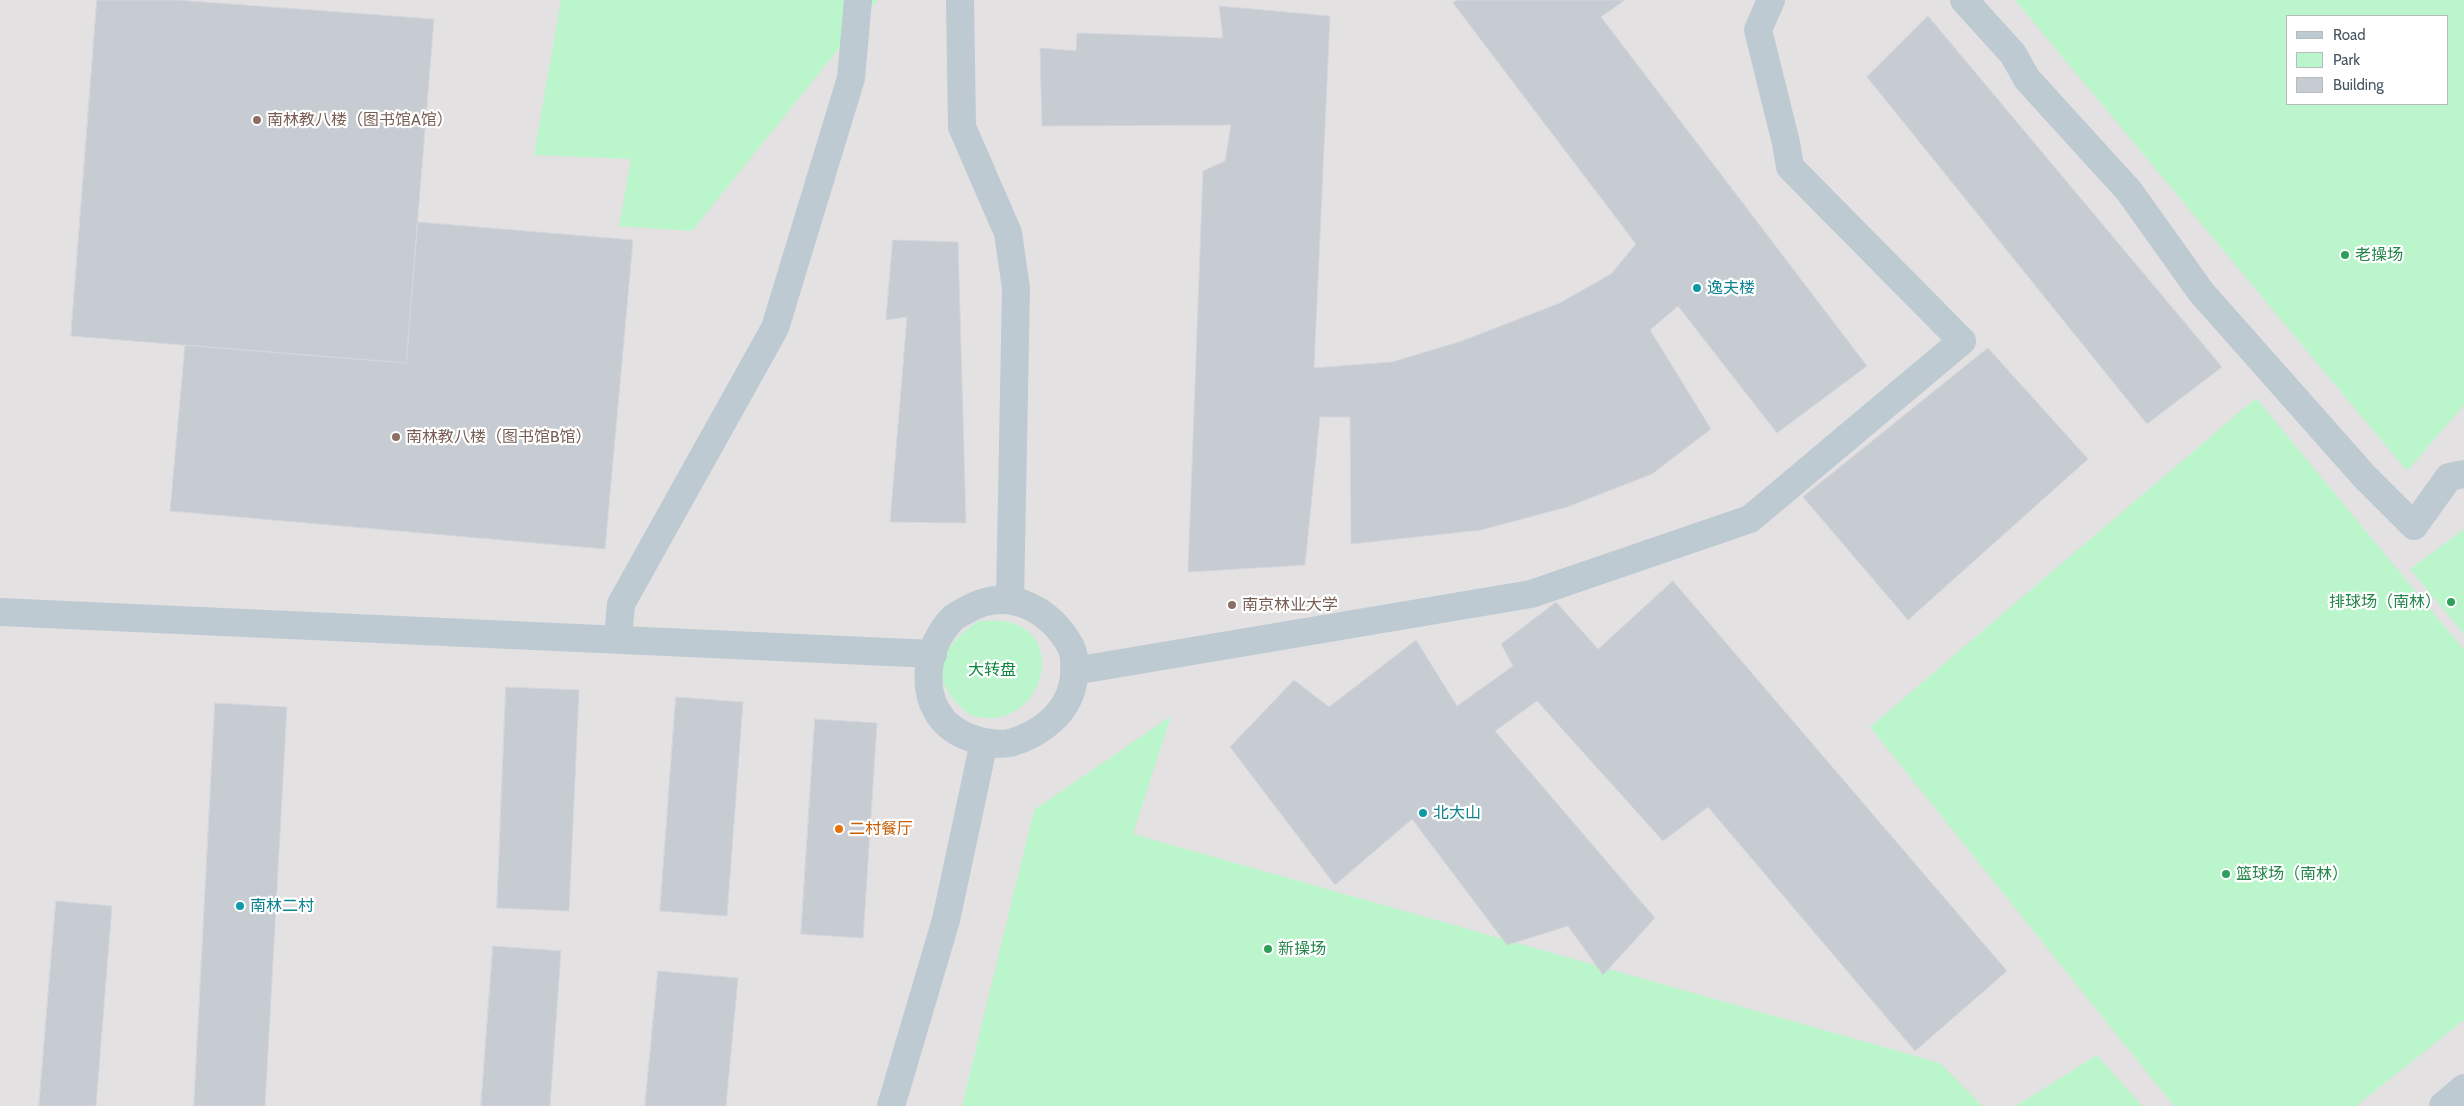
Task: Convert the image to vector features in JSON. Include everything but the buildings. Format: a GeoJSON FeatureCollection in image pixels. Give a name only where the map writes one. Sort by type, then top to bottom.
{"type":"FeatureCollection","features":[{"type":"Feature","properties":{"kind":"lane"},"geometry":{"type":"LineString","coordinates":[[618,639],[621,604],[775,328],[851,78],[858,0]]}},
{"type":"Feature","properties":{"kind":"lane"},"geometry":{"type":"LineString","coordinates":[[960,0],[962,127],[1008,233],[1016,288],[1010,600]]}},
{"type":"Feature","properties":{"kind":"lane"},"geometry":{"type":"LineString","coordinates":[[1074,671],[1531,594],[1750,519],[1962,341],[1790,167],[1786,143],[1758,30],[1771,0]]}},
{"type":"Feature","properties":{"kind":"lane"},"geometry":{"type":"LineString","coordinates":[[1964,0],[2012,54],[2026,79],[2129,191],[2201,292],[2364,476],[2414,526],[2449,477],[2464,474]]}},
{"type":"Feature","properties":{"kind":"lane"},"geometry":{"type":"LineString","coordinates":[[1010,600],[1039,611],[1061,629],[1075,655],[1073,688],[1060,714],[1038,732],[1008,744],[984,742],[961,735],[944,721],[931,699],[928,672],[937,640],[954,617],[982,602],[1010,600]]}},
{"type":"Feature","properties":{"kind":"lane"},"geometry":{"type":"LineString","coordinates":[[0,612],[933,654]]}},
{"type":"Feature","properties":{"kind":"lane"},"geometry":{"type":"LineString","coordinates":[[891,1106],[946,920],[984,742]]}},
{"type":"Feature","properties":{"kind":"lane"},"geometry":{"type":"LineString","coordinates":[[2443,1106],[2464,1088]]}},
{"type":"Feature","properties":{"kind":"shaded area","name":"南京林业大学"},"geometry":{"type":"Polygon","coordinates":[[[0,0],[2464,0],[2464,1106],[0,1106],[0,0]]]}},
{"type":"Feature","properties":{"kind":"green space"},"geometry":{"type":"Polygon","coordinates":[[[561,0],[878,0],[692,231],[619,226],[631,159],[534,155],[561,0]]]}},
{"type":"Feature","properties":{"kind":"green space","name":"老操场"},"geometry":{"type":"Polygon","coordinates":[[[2015,0],[2464,0],[2464,405],[2407,471],[2015,0]]]}},
{"type":"Feature","properties":{"kind":"green space","name":"篮球场（南林）"},"geometry":{"type":"Polygon","coordinates":[[[2256,398],[2464,650],[2464,1020],[2356,1106],[2174,1106],[1870,727],[2256,398]]]}},
{"type":"Feature","properties":{"kind":"green space","name":"排球场（南林）"},"geometry":{"type":"Polygon","coordinates":[[[2464,529],[2464,634],[2410,569],[2464,529]]]}},
{"type":"Feature","properties":{"kind":"green space","name":"大转盘"},"geometry":{"type":"Polygon","coordinates":[[[978,621],[1012,623],[1029,632],[1039,646],[1042,662],[1040,678],[1032,694],[1021,707],[1005,716],[986,718],[971,715],[951,696],[944,684],[942,672],[947,651],[965,631],[978,621]]]}},
{"type":"Feature","properties":{"kind":"green space","name":"新操场"},"geometry":{"type":"Polygon","coordinates":[[[1171,716],[1133,834],[1940,1063],[1982,1106],[962,1106],[1034,810],[1171,716]]]}},
{"type":"Feature","properties":{"kind":"green space"},"geometry":{"type":"Polygon","coordinates":[[[2097,1055],[2142,1106],[2016,1106],[2097,1055]]]}},
{"type":"Feature","properties":{"kind":"place","name":"南林教八楼（图书馆A馆）"},"geometry":{"type":"Point","coordinates":[257,120]}},
{"type":"Feature","properties":{"kind":"place","name":"老操场"},"geometry":{"type":"Point","coordinates":[2345,255]}},
{"type":"Feature","properties":{"kind":"place","name":"逸夫楼"},"geometry":{"type":"Point","coordinates":[1697,288]}},
{"type":"Feature","properties":{"kind":"place","name":"南林教八楼（图书馆B馆）"},"geometry":{"type":"Point","coordinates":[396,437]}},
{"type":"Feature","properties":{"kind":"place","name":"排球场（南林）"},"geometry":{"type":"Point","coordinates":[2451,602]}},
{"type":"Feature","properties":{"kind":"place","name":"南京林业大学"},"geometry":{"type":"Point","coordinates":[1232,605]}},
{"type":"Feature","properties":{"kind":"place","name":"北大山"},"geometry":{"type":"Point","coordinates":[1423,813]}},
{"type":"Feature","properties":{"kind":"place","name":"二村餐厅"},"geometry":{"type":"Point","coordinates":[839,829]}},
{"type":"Feature","properties":{"kind":"place","name":"篮球场（南林）"},"geometry":{"type":"Point","coordinates":[2226,874]}},
{"type":"Feature","properties":{"kind":"place","name":"南林二村"},"geometry":{"type":"Point","coordinates":[240,906]}},
{"type":"Feature","properties":{"kind":"place","name":"新操场"},"geometry":{"type":"Point","coordinates":[1268,949]}}]}
